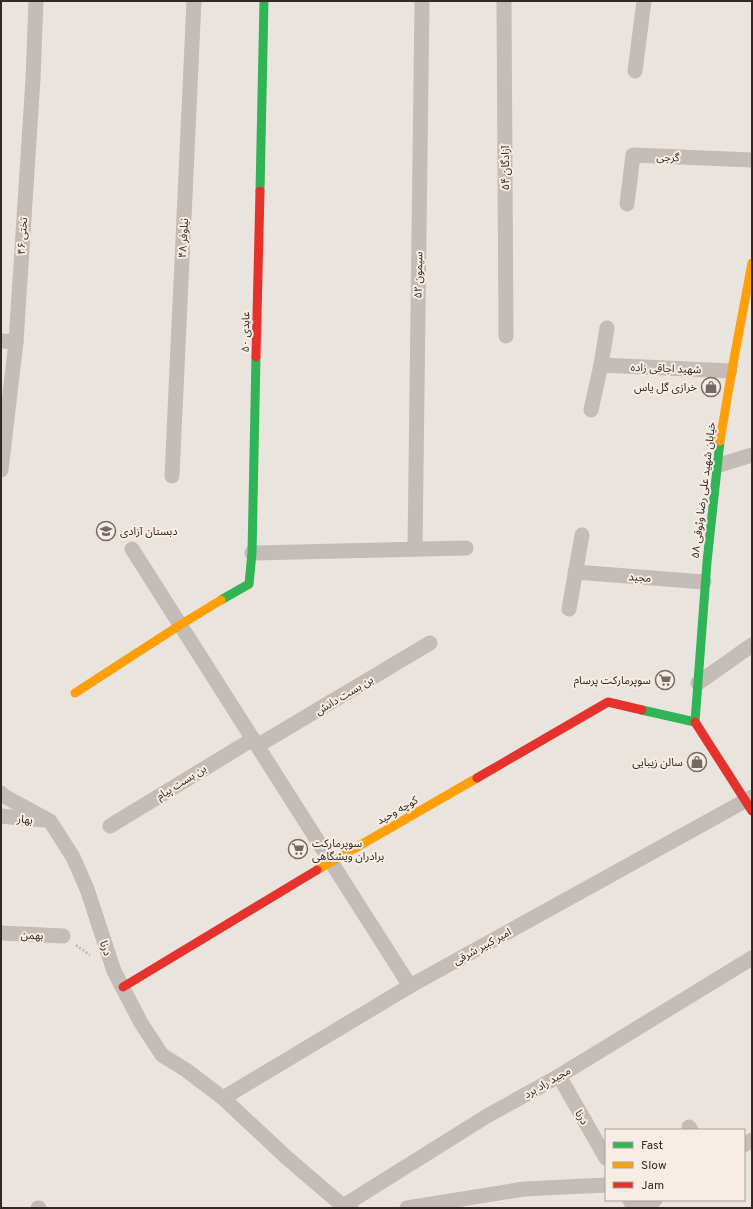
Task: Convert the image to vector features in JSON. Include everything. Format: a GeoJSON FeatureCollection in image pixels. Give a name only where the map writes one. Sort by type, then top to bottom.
{"type":"FeatureCollection","features":[{"type":"Feature","properties":{"kind":"street","name":"تختی ۴۶"},"geometry":{"type":"LineString","coordinates":[[1,470],[8,342],[33,79],[36,1]]}},
{"type":"Feature","properties":{"kind":"street","name":"نیلوفر ۴۸"},"geometry":{"type":"LineString","coordinates":[[172,476],[194,1]]}},
{"type":"Feature","properties":{"kind":"street","name":"عابدی ۵۰"},"geometry":{"type":"LineString","coordinates":[[180,625],[249,584],[252,553],[264,1]]}},
{"type":"Feature","properties":{"kind":"street","name":"سیمون ۵۲"},"geometry":{"type":"LineString","coordinates":[[415,549],[422,1]]}},
{"type":"Feature","properties":{"kind":"street","name":"آزادگان ۵۴"},"geometry":{"type":"LineString","coordinates":[[504,1],[506,336]]}},
{"type":"Feature","properties":{"kind":"street"},"geometry":{"type":"LineString","coordinates":[[635,71],[644,1]]}},
{"type":"Feature","properties":{"kind":"street","name":"گرجی"},"geometry":{"type":"LineString","coordinates":[[626,204],[633,155],[752,160]]}},
{"type":"Feature","properties":{"kind":"street","name":"خیابان شهید علی رضا وثوقی ۵۸"},"geometry":{"type":"LineString","coordinates":[[695,722],[704,582],[716,466],[730,371],[752,263]]}},
{"type":"Feature","properties":{"kind":"street"},"geometry":{"type":"LineString","coordinates":[[591,410],[607,328]]}},
{"type":"Feature","properties":{"kind":"street","name":"شهید اجاقی زاده"},"geometry":{"type":"LineString","coordinates":[[601,365],[730,371]]}},
{"type":"Feature","properties":{"kind":"street"},"geometry":{"type":"LineString","coordinates":[[716,466],[752,455]]}},
{"type":"Feature","properties":{"kind":"street"},"geometry":{"type":"LineString","coordinates":[[570,609],[582,536]]}},
{"type":"Feature","properties":{"kind":"street"},"geometry":{"type":"LineString","coordinates":[[252,553],[466,548]]}},
{"type":"Feature","properties":{"kind":"street"},"geometry":{"type":"LineString","coordinates":[[132,549],[410,986]]}},
{"type":"Feature","properties":{"kind":"street","name":"مجید"},"geometry":{"type":"LineString","coordinates":[[575,572],[704,582]]}},
{"type":"Feature","properties":{"kind":"street"},"geometry":{"type":"LineString","coordinates":[[75,693],[180,625]]}},
{"type":"Feature","properties":{"kind":"street","name":"بن بست دانش"},"geometry":{"type":"LineString","coordinates":[[255,742],[430,643]]}},
{"type":"Feature","properties":{"kind":"street"},"geometry":{"type":"LineString","coordinates":[[698,683],[752,645]]}},
{"type":"Feature","properties":{"kind":"street","name":"کوچه وحید"},"geometry":{"type":"LineString","coordinates":[[123,987],[331,862],[608,702],[695,722]]}},
{"type":"Feature","properties":{"kind":"street"},"geometry":{"type":"LineString","coordinates":[[695,722],[750,803]]}},
{"type":"Feature","properties":{"kind":"street","name":"بن بست پیام"},"geometry":{"type":"LineString","coordinates":[[110,826],[255,742]]}},
{"type":"Feature","properties":{"kind":"street","name":"درنا"},"geometry":{"type":"LineString","coordinates":[[1,793],[50,821],[73,857],[87,889],[114,971],[141,1023],[162,1055],[186,1070],[223,1098],[286,1157],[347,1207]]}},
{"type":"Feature","properties":{"kind":"street","name":"امیر کبیر شرقی"},"geometry":{"type":"LineString","coordinates":[[223,1098],[410,986],[750,803]]}},
{"type":"Feature","properties":{"kind":"street","name":"بهار"},"geometry":{"type":"LineString","coordinates":[[1,816],[50,821]]}},
{"type":"Feature","properties":{"kind":"street","name":"بهمن"},"geometry":{"type":"LineString","coordinates":[[1,934],[63,936]]}},
{"type":"Feature","properties":{"kind":"street","name":"مجید راد برد"},"geometry":{"type":"LineString","coordinates":[[347,1207],[487,1116],[559,1076],[752,958]]}},
{"type":"Feature","properties":{"kind":"street","name":"درنا"},"geometry":{"type":"LineString","coordinates":[[559,1076],[605,1156]]}},
{"type":"Feature","properties":{"kind":"street"},"geometry":{"type":"LineString","coordinates":[[407,1208],[524,1189],[605,1185]]}},
{"type":"Feature","properties":{"kind":"street"},"geometry":{"type":"LineString","coordinates":[[643,1208],[654,1201]]}},
{"type":"Feature","properties":{"kind":"traffic: fast"},"geometry":{"type":"LineString","coordinates":[[260,191],[264,1]]}},
{"type":"Feature","properties":{"kind":"traffic: fast"},"geometry":{"type":"LineString","coordinates":[[221,600],[249,584],[252,553],[256,357]]}},
{"type":"Feature","properties":{"kind":"traffic: fast"},"geometry":{"type":"LineString","coordinates":[[695,722],[707,562],[720,441]]}},
{"type":"Feature","properties":{"kind":"traffic: fast"},"geometry":{"type":"LineString","coordinates":[[642,710],[695,722]]}},
{"type":"Feature","properties":{"kind":"traffic: slow"},"geometry":{"type":"LineString","coordinates":[[720,441],[752,263]]}},
{"type":"Feature","properties":{"kind":"traffic: slow"},"geometry":{"type":"LineString","coordinates":[[75,693],[221,600]]}},
{"type":"Feature","properties":{"kind":"traffic: slow"},"geometry":{"type":"LineString","coordinates":[[317,870],[477,778]]}},
{"type":"Feature","properties":{"kind":"traffic: jam"},"geometry":{"type":"LineString","coordinates":[[256,357],[260,191]]}},
{"type":"Feature","properties":{"kind":"traffic: jam"},"geometry":{"type":"LineString","coordinates":[[477,778],[608,702],[642,710]]}},
{"type":"Feature","properties":{"kind":"traffic: jam"},"geometry":{"type":"LineString","coordinates":[[695,722],[752,811]]}},
{"type":"Feature","properties":{"kind":"traffic: jam"},"geometry":{"type":"LineString","coordinates":[[123,987],[317,870]]}},
{"type":"Feature","properties":{"kind":"place","name":"خرازی گل یاس"},"geometry":{"type":"Point","coordinates":[711,387]}},
{"type":"Feature","properties":{"kind":"place","name":"دبستان آزادی"},"geometry":{"type":"Point","coordinates":[106,531]}},
{"type":"Feature","properties":{"kind":"place","name":"سوپرمارکت پرسام"},"geometry":{"type":"Point","coordinates":[665,680]}},
{"type":"Feature","properties":{"kind":"place","name":"سالن زیبایی"},"geometry":{"type":"Point","coordinates":[697,762]}},
{"type":"Feature","properties":{"kind":"place","name":"سوپرمارکت برادران ویشگاهی"},"geometry":{"type":"Point","coordinates":[298,849]}}]}
